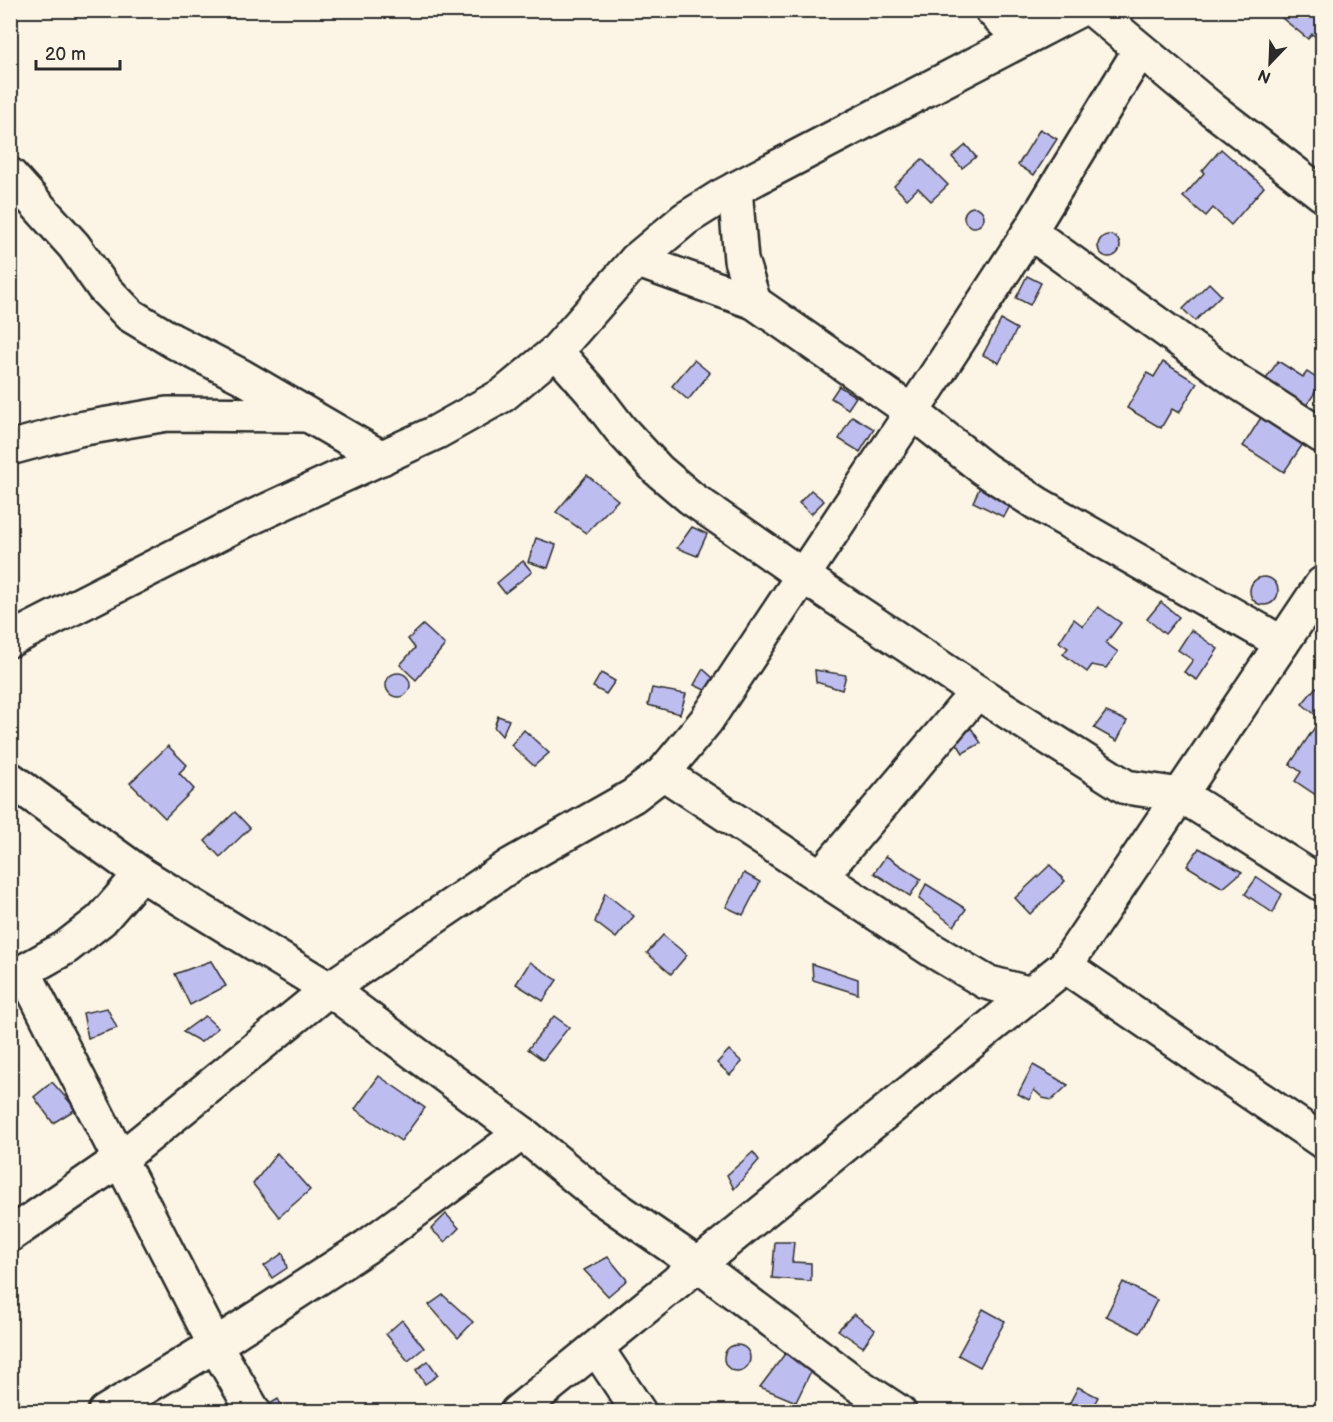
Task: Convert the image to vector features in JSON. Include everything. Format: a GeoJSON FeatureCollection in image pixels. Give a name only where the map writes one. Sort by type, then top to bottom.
{"type":"FeatureCollection","features":[{"type":"Feature","properties":{"kind":"street"},"geometry":{"type":"LineString","coordinates":[[992,10],[1022,40]]}},
{"type":"Feature","properties":{"kind":"street"},"geometry":{"type":"LineString","coordinates":[[10,640],[244,521],[437,432],[503,395],[556,351],[636,260],[685,219],[735,189],[1079,10]]}},
{"type":"Feature","properties":{"kind":"street"},"geometry":{"type":"LineString","coordinates":[[1093,10],[1214,110],[1323,194]]}},
{"type":"Feature","properties":{"kind":"street"},"geometry":{"type":"LineString","coordinates":[[10,1235],[119,1160],[329,989],[511,865],[633,796],[663,773],[706,721],[912,412],[1028,234],[1140,50]]}},
{"type":"Feature","properties":{"kind":"street"},"geometry":{"type":"LineString","coordinates":[[10,175],[75,246],[103,287],[130,315],[382,458]]}},
{"type":"Feature","properties":{"kind":"street"},"geometry":{"type":"LineString","coordinates":[[735,189],[741,260],[754,302]]}},
{"type":"Feature","properties":{"kind":"street"},"geometry":{"type":"LineString","coordinates":[[1028,234],[1045,243],[1238,382],[1323,436]]}},
{"type":"Feature","properties":{"kind":"street"},"geometry":{"type":"LineString","coordinates":[[636,260],[754,302],[912,412],[984,470],[1038,504],[1282,643]]}},
{"type":"Feature","properties":{"kind":"street"},"geometry":{"type":"LineString","coordinates":[[556,351],[621,430],[658,470],[691,498],[803,576],[977,692],[1126,787],[1181,795],[1323,884]]}},
{"type":"Feature","properties":{"kind":"street"},"geometry":{"type":"LineString","coordinates":[[10,448],[79,429],[167,414],[309,415]]}},
{"type":"Feature","properties":{"kind":"street"},"geometry":{"type":"LineString","coordinates":[[517,1412],[1065,966],[1323,584]]}},
{"type":"Feature","properties":{"kind":"street"},"geometry":{"type":"LineString","coordinates":[[821,876],[977,692]]}},
{"type":"Feature","properties":{"kind":"street"},"geometry":{"type":"LineString","coordinates":[[663,773],[932,950],[986,982],[1031,994]]}},
{"type":"Feature","properties":{"kind":"street"},"geometry":{"type":"LineString","coordinates":[[10,779],[141,874],[329,989],[522,1133],[600,1197],[697,1264],[852,1381],[899,1412]]}},
{"type":"Feature","properties":{"kind":"street"},"geometry":{"type":"LineString","coordinates":[[141,874],[101,920],[65,948],[17,976],[119,1160],[215,1345],[254,1412]]}},
{"type":"Feature","properties":{"kind":"street"},"geometry":{"type":"LineString","coordinates":[[1065,966],[1323,1141]]}},
{"type":"Feature","properties":{"kind":"street"},"geometry":{"type":"LineString","coordinates":[[105,1412],[215,1345],[366,1247],[522,1133]]}},
{"type":"Feature","properties":{"kind":"street"},"geometry":{"type":"LineString","coordinates":[[597,1349],[639,1412]]}},
{"type":"Feature","properties":{"kind":"building"},"geometry":{"type":"Polygon","coordinates":[[[1288,10],[1322,10],[1322,42],[1312,34],[1308,39],[1282,18],[1288,10]]]}},
{"type":"Feature","properties":{"kind":"building"},"geometry":{"type":"Polygon","coordinates":[[[1040,129],[1057,139],[1034,175],[1018,165],[1040,129]]]}},
{"type":"Feature","properties":{"kind":"building"},"geometry":{"type":"Polygon","coordinates":[[[966,145],[976,157],[962,168],[952,157],[966,145]]]}},
{"type":"Feature","properties":{"kind":"building"},"geometry":{"type":"Polygon","coordinates":[[[1221,149],[1264,187],[1231,225],[1213,208],[1206,216],[1183,197],[1221,149]]]}},
{"type":"Feature","properties":{"kind":"building"},"geometry":{"type":"Polygon","coordinates":[[[922,159],[948,185],[931,201],[918,188],[907,199],[894,186],[922,159]]]}},
{"type":"Feature","properties":{"kind":"building"},"geometry":{"type":"Polygon","coordinates":[[[974,207],[981,210],[984,217],[981,224],[974,227],[967,224],[964,217],[967,210],[974,207]]]}},
{"type":"Feature","properties":{"kind":"building"},"geometry":{"type":"Polygon","coordinates":[[[1109,235],[1117,238],[1120,246],[1117,254],[1109,257],[1101,254],[1098,246],[1101,238],[1109,235]]]}},
{"type":"Feature","properties":{"kind":"building"},"geometry":{"type":"Polygon","coordinates":[[[1027,276],[1041,283],[1030,305],[1016,298],[1027,276]]]}},
{"type":"Feature","properties":{"kind":"building"},"geometry":{"type":"Polygon","coordinates":[[[1209,283],[1221,295],[1195,321],[1183,309],[1209,283]]]}},
{"type":"Feature","properties":{"kind":"building"},"geometry":{"type":"Polygon","coordinates":[[[1001,320],[1017,329],[999,363],[983,355],[1001,320]]]}},
{"type":"Feature","properties":{"kind":"building"},"geometry":{"type":"Polygon","coordinates":[[[694,360],[710,373],[688,400],[672,386],[694,360]]]}},
{"type":"Feature","properties":{"kind":"building"},"geometry":{"type":"Polygon","coordinates":[[[1278,361],[1303,377],[1307,372],[1322,382],[1306,406],[1266,379],[1278,361]]]}},
{"type":"Feature","properties":{"kind":"building"},"geometry":{"type":"Polygon","coordinates":[[[1163,362],[1197,383],[1179,413],[1172,409],[1161,428],[1127,408],[1147,373],[1154,377],[1163,362]]]}},
{"type":"Feature","properties":{"kind":"building"},"geometry":{"type":"Polygon","coordinates":[[[839,386],[856,397],[848,409],[831,398],[839,386]]]}},
{"type":"Feature","properties":{"kind":"building"},"geometry":{"type":"Polygon","coordinates":[[[852,416],[874,429],[860,452],[839,439],[852,416]]]}},
{"type":"Feature","properties":{"kind":"building"},"geometry":{"type":"Polygon","coordinates":[[[1262,416],[1307,438],[1284,472],[1243,446],[1262,416]]]}},
{"type":"Feature","properties":{"kind":"building"},"geometry":{"type":"Polygon","coordinates":[[[587,475],[618,500],[586,533],[556,512],[587,475]]]}},
{"type":"Feature","properties":{"kind":"building"},"geometry":{"type":"Polygon","coordinates":[[[980,487],[1012,502],[1004,517],[973,502],[980,487]]]}},
{"type":"Feature","properties":{"kind":"building"},"geometry":{"type":"Polygon","coordinates":[[[811,490],[824,501],[811,514],[799,503],[811,490]]]}},
{"type":"Feature","properties":{"kind":"building"},"geometry":{"type":"Polygon","coordinates":[[[692,527],[707,534],[697,556],[677,548],[692,527]]]}},
{"type":"Feature","properties":{"kind":"building"},"geometry":{"type":"Polygon","coordinates":[[[536,538],[556,545],[548,568],[528,562],[536,538]]]}},
{"type":"Feature","properties":{"kind":"building"},"geometry":{"type":"Polygon","coordinates":[[[523,561],[532,572],[505,593],[497,583],[523,561]]]}},
{"type":"Feature","properties":{"kind":"building"},"geometry":{"type":"Polygon","coordinates":[[[1264,577],[1274,581],[1278,591],[1274,601],[1264,605],[1254,601],[1250,591],[1254,581],[1264,577]]]}},
{"type":"Feature","properties":{"kind":"building"},"geometry":{"type":"Polygon","coordinates":[[[1161,602],[1179,617],[1165,634],[1147,619],[1161,602]]]}},
{"type":"Feature","properties":{"kind":"building"},"geometry":{"type":"Polygon","coordinates":[[[1098,607],[1121,623],[1106,643],[1118,652],[1106,668],[1092,665],[1087,672],[1063,654],[1068,648],[1059,642],[1074,619],[1083,626],[1098,607]]]}},
{"type":"Feature","properties":{"kind":"building"},"geometry":{"type":"Polygon","coordinates":[[[423,625],[445,645],[416,680],[400,665],[415,648],[408,639],[423,625]]]}},
{"type":"Feature","properties":{"kind":"building"},"geometry":{"type":"Polygon","coordinates":[[[1191,630],[1218,649],[1197,680],[1184,672],[1193,660],[1178,650],[1191,630]]]}},
{"type":"Feature","properties":{"kind":"building"},"geometry":{"type":"Polygon","coordinates":[[[703,669],[714,679],[707,691],[694,685],[703,669]]]}},
{"type":"Feature","properties":{"kind":"building"},"geometry":{"type":"Polygon","coordinates":[[[815,670],[846,675],[842,690],[816,682],[815,670]]]}},
{"type":"Feature","properties":{"kind":"building"},"geometry":{"type":"Polygon","coordinates":[[[398,673],[406,677],[410,685],[406,693],[398,697],[390,693],[386,685],[390,677],[398,673]]]}},
{"type":"Feature","properties":{"kind":"building"},"geometry":{"type":"Polygon","coordinates":[[[601,673],[615,681],[606,694],[593,687],[601,673]]]}},
{"type":"Feature","properties":{"kind":"building"},"geometry":{"type":"Polygon","coordinates":[[[1316,687],[1322,692],[1322,720],[1302,704],[1316,687]]]}},
{"type":"Feature","properties":{"kind":"building"},"geometry":{"type":"Polygon","coordinates":[[[652,688],[686,694],[680,714],[648,705],[652,688]]]}},
{"type":"Feature","properties":{"kind":"building"},"geometry":{"type":"Polygon","coordinates":[[[1106,712],[1127,721],[1117,741],[1094,728],[1106,712]]]}},
{"type":"Feature","properties":{"kind":"building"},"geometry":{"type":"Polygon","coordinates":[[[498,716],[509,720],[502,736],[494,727],[498,716]]]}},
{"type":"Feature","properties":{"kind":"building"},"geometry":{"type":"Polygon","coordinates":[[[1317,724],[1322,728],[1322,799],[1295,781],[1301,772],[1290,764],[1317,724]]]}},
{"type":"Feature","properties":{"kind":"building"},"geometry":{"type":"Polygon","coordinates":[[[971,728],[981,743],[963,753],[956,742],[971,728]]]}},
{"type":"Feature","properties":{"kind":"building"},"geometry":{"type":"Polygon","coordinates":[[[524,730],[549,753],[534,766],[511,745],[524,730]]]}},
{"type":"Feature","properties":{"kind":"building"},"geometry":{"type":"Polygon","coordinates":[[[168,746],[187,765],[179,773],[194,789],[165,818],[130,783],[168,746]]]}},
{"type":"Feature","properties":{"kind":"building"},"geometry":{"type":"Polygon","coordinates":[[[235,812],[250,828],[220,857],[205,841],[235,812]]]}},
{"type":"Feature","properties":{"kind":"building"},"geometry":{"type":"Polygon","coordinates":[[[1199,848],[1242,872],[1223,888],[1187,866],[1199,848]]]}},
{"type":"Feature","properties":{"kind":"building"},"geometry":{"type":"Polygon","coordinates":[[[886,856],[921,879],[910,896],[874,873],[886,856]]]}},
{"type":"Feature","properties":{"kind":"building"},"geometry":{"type":"Polygon","coordinates":[[[1050,865],[1065,881],[1030,914],[1015,898],[1050,865]]]}},
{"type":"Feature","properties":{"kind":"building"},"geometry":{"type":"Polygon","coordinates":[[[744,873],[760,882],[743,915],[726,907],[744,873]]]}},
{"type":"Feature","properties":{"kind":"building"},"geometry":{"type":"Polygon","coordinates":[[[1257,877],[1282,894],[1273,913],[1245,894],[1257,877]]]}},
{"type":"Feature","properties":{"kind":"building"},"geometry":{"type":"Polygon","coordinates":[[[926,884],[966,909],[954,926],[919,899],[926,884]]]}},
{"type":"Feature","properties":{"kind":"building"},"geometry":{"type":"Polygon","coordinates":[[[605,893],[634,916],[616,938],[595,922],[605,893]]]}},
{"type":"Feature","properties":{"kind":"building"},"geometry":{"type":"Polygon","coordinates":[[[663,935],[687,955],[671,974],[647,953],[663,935]]]}},
{"type":"Feature","properties":{"kind":"building"},"geometry":{"type":"Polygon","coordinates":[[[211,961],[226,986],[190,1005],[175,974],[211,961]]]}},
{"type":"Feature","properties":{"kind":"building"},"geometry":{"type":"Polygon","coordinates":[[[530,962],[557,980],[543,1001],[516,984],[530,962]]]}},
{"type":"Feature","properties":{"kind":"building"},"geometry":{"type":"Polygon","coordinates":[[[812,964],[858,979],[858,994],[813,980],[812,964]]]}},
{"type":"Feature","properties":{"kind":"building"},"geometry":{"type":"Polygon","coordinates":[[[107,1008],[117,1028],[88,1038],[83,1013],[107,1008]]]}},
{"type":"Feature","properties":{"kind":"building"},"geometry":{"type":"Polygon","coordinates":[[[205,1016],[218,1028],[201,1042],[183,1032],[205,1016]]]}},
{"type":"Feature","properties":{"kind":"building"},"geometry":{"type":"Polygon","coordinates":[[[554,1016],[569,1027],[543,1060],[528,1049],[554,1016]]]}},
{"type":"Feature","properties":{"kind":"building"},"geometry":{"type":"Polygon","coordinates":[[[729,1050],[742,1062],[730,1075],[717,1063],[729,1050]]]}},
{"type":"Feature","properties":{"kind":"building"},"geometry":{"type":"Polygon","coordinates":[[[1033,1065],[1068,1085],[1052,1100],[1043,1098],[1034,1090],[1029,1100],[1018,1094],[1033,1065]]]}},
{"type":"Feature","properties":{"kind":"building"},"geometry":{"type":"Polygon","coordinates":[[[379,1076],[425,1108],[401,1141],[355,1109],[379,1076]]]}},
{"type":"Feature","properties":{"kind":"building"},"geometry":{"type":"Polygon","coordinates":[[[52,1082],[76,1109],[53,1123],[34,1097],[52,1082]]]}},
{"type":"Feature","properties":{"kind":"building"},"geometry":{"type":"Polygon","coordinates":[[[753,1152],[759,1160],[734,1189],[727,1175],[753,1152]]]}},
{"type":"Feature","properties":{"kind":"building"},"geometry":{"type":"Polygon","coordinates":[[[277,1153],[310,1190],[279,1217],[253,1184],[277,1153]]]}},
{"type":"Feature","properties":{"kind":"building"},"geometry":{"type":"Polygon","coordinates":[[[446,1214],[459,1228],[445,1242],[431,1229],[446,1214]]]}},
{"type":"Feature","properties":{"kind":"building"},"geometry":{"type":"Polygon","coordinates":[[[775,1242],[794,1242],[792,1262],[811,1263],[811,1281],[772,1278],[775,1242]]]}},
{"type":"Feature","properties":{"kind":"building"},"geometry":{"type":"Polygon","coordinates":[[[283,1253],[287,1268],[272,1278],[264,1266],[283,1253]]]}},
{"type":"Feature","properties":{"kind":"building"},"geometry":{"type":"Polygon","coordinates":[[[608,1257],[627,1280],[608,1296],[584,1270],[608,1257]]]}},
{"type":"Feature","properties":{"kind":"building"},"geometry":{"type":"Polygon","coordinates":[[[1123,1282],[1157,1300],[1140,1333],[1106,1316],[1123,1282]]]}},
{"type":"Feature","properties":{"kind":"building"},"geometry":{"type":"Polygon","coordinates":[[[443,1295],[473,1322],[458,1338],[429,1305],[443,1295]]]}},
{"type":"Feature","properties":{"kind":"building"},"geometry":{"type":"Polygon","coordinates":[[[983,1309],[1005,1321],[980,1367],[958,1355],[983,1309]]]}},
{"type":"Feature","properties":{"kind":"building"},"geometry":{"type":"Polygon","coordinates":[[[854,1314],[875,1330],[863,1347],[838,1330],[854,1314]]]}},
{"type":"Feature","properties":{"kind":"building"},"geometry":{"type":"Polygon","coordinates":[[[402,1320],[424,1348],[408,1361],[386,1334],[402,1320]]]}},
{"type":"Feature","properties":{"kind":"building"},"geometry":{"type":"Polygon","coordinates":[[[737,1345],[746,1349],[750,1358],[746,1367],[737,1371],[728,1367],[724,1358],[728,1349],[737,1345]]]}},
{"type":"Feature","properties":{"kind":"building"},"geometry":{"type":"Polygon","coordinates":[[[787,1351],[811,1371],[796,1402],[760,1387],[787,1351]]]}},
{"type":"Feature","properties":{"kind":"building"},"geometry":{"type":"Polygon","coordinates":[[[428,1361],[438,1375],[425,1384],[416,1370],[428,1361]]]}},
{"type":"Feature","properties":{"kind":"building"},"geometry":{"type":"Polygon","coordinates":[[[1078,1387],[1098,1397],[1090,1412],[1065,1412],[1078,1387]]]}},
{"type":"Feature","properties":{"kind":"building"},"geometry":{"type":"Polygon","coordinates":[[[278,1399],[284,1410],[294,1409],[296,1412],[266,1412],[263,1408],[278,1399]]]}}]}
